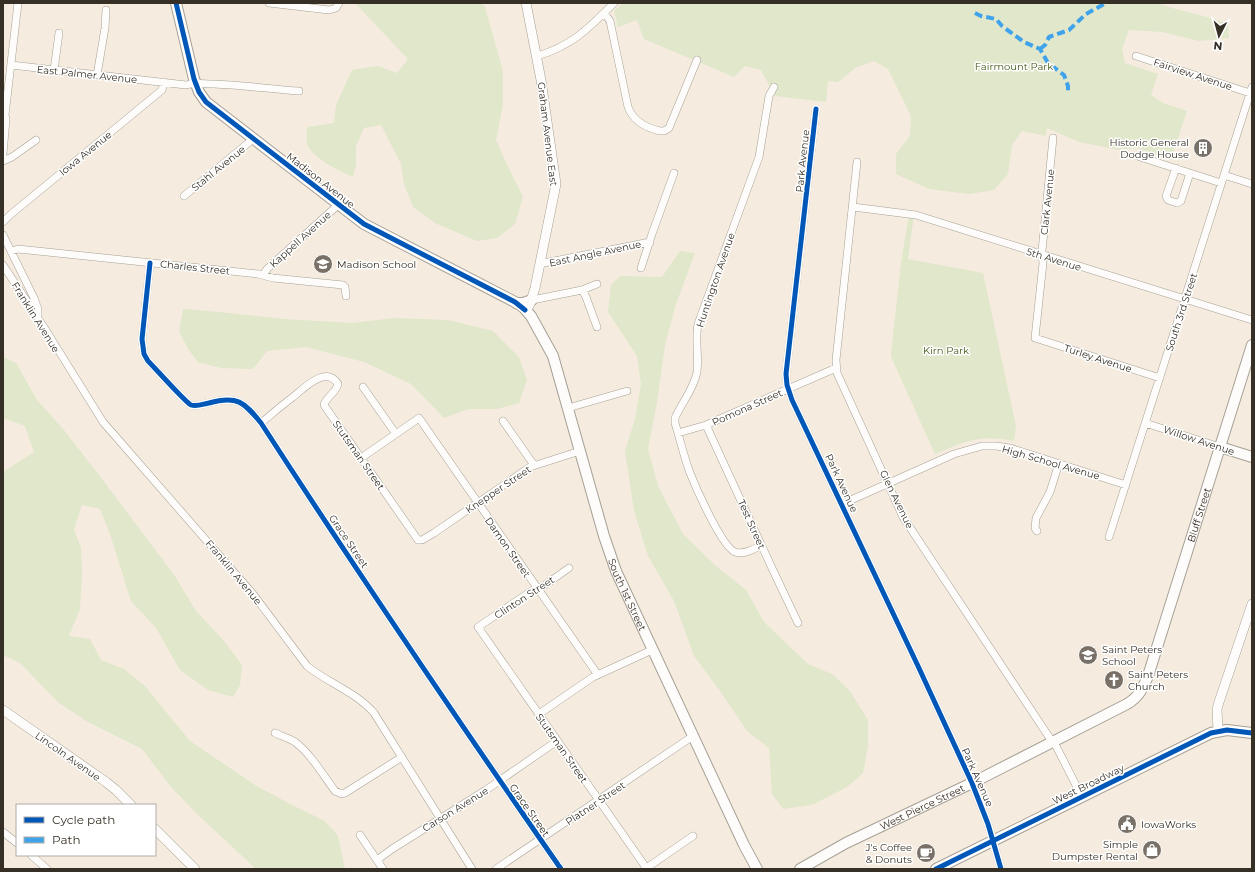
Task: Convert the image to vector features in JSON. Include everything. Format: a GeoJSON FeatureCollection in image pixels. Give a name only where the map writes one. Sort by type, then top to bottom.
{"type":"FeatureCollection","features":[{"type":"Feature","properties":{"kind":"main road","name":"Madison Avenue"},"geometry":{"type":"LineString","coordinates":[[176,3],[195,82],[206,102],[364,224],[516,303],[526,310]]}},
{"type":"Feature","properties":{"kind":"main road"},"geometry":{"type":"LineString","coordinates":[[516,303],[523,303],[532,300]]}},
{"type":"Feature","properties":{"kind":"main road","name":"South 1st Street"},"geometry":{"type":"LineString","coordinates":[[526,310],[531,316],[553,356],[613,564],[744,845],[757,869]]}},
{"type":"Feature","properties":{"kind":"main road","name":"Bluff Street"},"geometry":{"type":"LineString","coordinates":[[1145,683],[1252,346]]}},
{"type":"Feature","properties":{"kind":"main road","name":"Willow Avenue"},"geometry":{"type":"LineString","coordinates":[[1220,447],[1252,457]]}},
{"type":"Feature","properties":{"kind":"main road","name":"West Pierce Street"},"geometry":{"type":"LineString","coordinates":[[800,869],[846,843],[972,783],[1127,704],[1139,695],[1145,683]]}},
{"type":"Feature","properties":{"kind":"main road","name":"West Broadway"},"geometry":{"type":"LineString","coordinates":[[936,869],[1202,737],[1218,731],[1236,730],[1252,733]]}},
{"type":"Feature","properties":{"kind":"street"},"geometry":{"type":"LineString","coordinates":[[3,154],[6,119],[4,116],[18,3]]}},
{"type":"Feature","properties":{"kind":"street"},"geometry":{"type":"LineString","coordinates":[[269,3],[329,10],[336,8],[339,3]]}},
{"type":"Feature","properties":{"kind":"street","name":"Graham Avenue East"},"geometry":{"type":"LineString","coordinates":[[526,3],[537,56],[556,184],[532,300],[526,310]]}},
{"type":"Feature","properties":{"kind":"street"},"geometry":{"type":"LineString","coordinates":[[537,56],[552,52],[565,46],[589,28],[614,3]]}},
{"type":"Feature","properties":{"kind":"street"},"geometry":{"type":"LineString","coordinates":[[97,75],[105,28],[106,10]]}},
{"type":"Feature","properties":{"kind":"street"},"geometry":{"type":"LineString","coordinates":[[604,13],[610,21],[629,111],[643,125],[660,131],[664,131],[669,128],[697,60]]}},
{"type":"Feature","properties":{"kind":"street"},"geometry":{"type":"LineString","coordinates":[[54,70],[58,33]]}},
{"type":"Feature","properties":{"kind":"street","name":"Fairview Avenue"},"geometry":{"type":"LineString","coordinates":[[1136,56],[1251,90]]}},
{"type":"Feature","properties":{"kind":"street","name":"East Palmer Avenue"},"geometry":{"type":"LineString","coordinates":[[11,65],[186,85],[195,82],[203,84],[238,85],[299,91]]}},
{"type":"Feature","properties":{"kind":"street","name":"Iowa Avenue"},"geometry":{"type":"LineString","coordinates":[[3,222],[162,90],[164,82]]}},
{"type":"Feature","properties":{"kind":"street","name":"Huntington Avenue"},"geometry":{"type":"LineString","coordinates":[[761,545],[738,553],[733,552],[729,547],[712,520],[697,490],[678,433],[675,418],[692,389],[697,371],[696,340],[698,324],[759,157],[769,96],[774,87]]}},
{"type":"Feature","properties":{"kind":"street","name":"South 3rd Street"},"geometry":{"type":"LineString","coordinates":[[1109,536],[1251,90]]}},
{"type":"Feature","properties":{"kind":"street","name":"Park Avenue"},"geometry":{"type":"LineString","coordinates":[[816,109],[786,374],[788,388],[972,783],[988,824],[1000,869]]}},
{"type":"Feature","properties":{"kind":"street","name":"Clark Avenue"},"geometry":{"type":"LineString","coordinates":[[1035,338],[1043,263],[1042,250],[1053,138]]}},
{"type":"Feature","properties":{"kind":"street","name":"Stahl Avenue"},"geometry":{"type":"LineString","coordinates":[[184,196],[253,139]]}},
{"type":"Feature","properties":{"kind":"street"},"geometry":{"type":"LineString","coordinates":[[3,161],[12,158],[36,140]]}},
{"type":"Feature","properties":{"kind":"street"},"geometry":{"type":"LineString","coordinates":[[1140,157],[1222,183]]}},
{"type":"Feature","properties":{"kind":"street","name":"Glen Avenue"},"geometry":{"type":"LineString","coordinates":[[857,162],[836,368],[839,378],[908,525],[1052,741],[1082,797]]}},
{"type":"Feature","properties":{"kind":"street"},"geometry":{"type":"LineString","coordinates":[[1176,168],[1166,196],[1168,200],[1177,203],[1181,201],[1190,173]]}},
{"type":"Feature","properties":{"kind":"street"},"geometry":{"type":"LineString","coordinates":[[641,268],[674,173]]}},
{"type":"Feature","properties":{"kind":"street"},"geometry":{"type":"LineString","coordinates":[[1224,175],[1252,184]]}},
{"type":"Feature","properties":{"kind":"street","name":"Kappell Avenue"},"geometry":{"type":"LineString","coordinates":[[263,275],[267,269],[338,205]]}},
{"type":"Feature","properties":{"kind":"street","name":"5th Avenue"},"geometry":{"type":"LineString","coordinates":[[853,207],[916,215],[1043,256],[1252,320]]}},
{"type":"Feature","properties":{"kind":"street"},"geometry":{"type":"LineString","coordinates":[[3,235],[34,298],[38,309],[38,319]]}},
{"type":"Feature","properties":{"kind":"street","name":"East Angle Avenue"},"geometry":{"type":"LineString","coordinates":[[540,263],[650,242]]}},
{"type":"Feature","properties":{"kind":"street","name":"Charles Street"},"geometry":{"type":"LineString","coordinates":[[11,251],[18,249],[343,285],[345,287],[346,296]]}},
{"type":"Feature","properties":{"kind":"street","name":"Grace Street"},"geometry":{"type":"LineString","coordinates":[[150,263],[142,339],[144,354],[148,361],[188,403],[198,406],[222,400],[233,400],[245,405],[261,423],[499,781],[561,869]]}},
{"type":"Feature","properties":{"kind":"street","name":"Franklin Avenue"},"geometry":{"type":"LineString","coordinates":[[3,265],[102,422],[248,588],[302,660],[317,673],[368,706],[374,713],[472,869]]}},
{"type":"Feature","properties":{"kind":"street"},"geometry":{"type":"LineString","coordinates":[[532,300],[582,290],[597,284]]}},
{"type":"Feature","properties":{"kind":"street"},"geometry":{"type":"LineString","coordinates":[[582,290],[597,327]]}},
{"type":"Feature","properties":{"kind":"street","name":"Turley Avenue"},"geometry":{"type":"LineString","coordinates":[[1035,338],[1160,378]]}},
{"type":"Feature","properties":{"kind":"street","name":"Pomona Street"},"geometry":{"type":"LineString","coordinates":[[678,433],[706,425],[836,368]]}},
{"type":"Feature","properties":{"kind":"street","name":"Stutsman Street"},"geometry":{"type":"LineString","coordinates":[[261,423],[311,382],[322,378],[332,378],[338,384],[335,392],[325,401],[324,405],[418,540],[422,540]]}},
{"type":"Feature","properties":{"kind":"street"},"geometry":{"type":"LineString","coordinates":[[361,458],[396,434],[363,387]]}},
{"type":"Feature","properties":{"kind":"street"},"geometry":{"type":"LineString","coordinates":[[568,408],[627,391]]}},
{"type":"Feature","properties":{"kind":"street","name":"Damon Street"},"geometry":{"type":"LineString","coordinates":[[396,434],[419,418],[598,675]]}},
{"type":"Feature","properties":{"kind":"street"},"geometry":{"type":"LineString","coordinates":[[503,421],[534,465]]}},
{"type":"Feature","properties":{"kind":"street","name":"Willow Avenue"},"geometry":{"type":"LineString","coordinates":[[1145,423],[1220,447]]}},
{"type":"Feature","properties":{"kind":"street","name":"Test Street"},"geometry":{"type":"LineString","coordinates":[[706,425],[798,623]]}},
{"type":"Feature","properties":{"kind":"street","name":"High School Avenue"},"geometry":{"type":"LineString","coordinates":[[842,504],[954,454],[982,446],[1010,448],[1126,485]]}},
{"type":"Feature","properties":{"kind":"street","name":"Knepper Street"},"geometry":{"type":"LineString","coordinates":[[422,540],[523,471],[534,465],[580,451]]}},
{"type":"Feature","properties":{"kind":"street"},"geometry":{"type":"LineString","coordinates":[[1037,531],[1035,523],[1036,518],[1050,492],[1059,463]]}},
{"type":"Feature","properties":{"kind":"street","name":"Clinton Street"},"geometry":{"type":"LineString","coordinates":[[478,627],[537,588],[542,587],[568,568]]}},
{"type":"Feature","properties":{"kind":"street"},"geometry":{"type":"LineString","coordinates":[[1218,731],[1217,709],[1252,604]]}},
{"type":"Feature","properties":{"kind":"street","name":"Stutsman Street"},"geometry":{"type":"LineString","coordinates":[[478,627],[646,869]]}},
{"type":"Feature","properties":{"kind":"street"},"geometry":{"type":"LineString","coordinates":[[539,714],[598,675],[652,650]]}},
{"type":"Feature","properties":{"kind":"street","name":"Lincoln Avenue"},"geometry":{"type":"LineString","coordinates":[[3,710],[106,782],[130,804]]}},
{"type":"Feature","properties":{"kind":"street"},"geometry":{"type":"LineString","coordinates":[[275,732],[299,746],[308,755],[335,791],[342,794],[402,757]]}},
{"type":"Feature","properties":{"kind":"street","name":"Platner Street"},"geometry":{"type":"LineString","coordinates":[[496,869],[693,736]]}},
{"type":"Feature","properties":{"kind":"street","name":"Carson Avenue"},"geometry":{"type":"LineString","coordinates":[[377,860],[499,781],[557,741]]}},
{"type":"Feature","properties":{"kind":"street"},"geometry":{"type":"LineString","coordinates":[[156,830],[195,869]]}},
{"type":"Feature","properties":{"kind":"street"},"geometry":{"type":"LineString","coordinates":[[3,832],[16,842]]}},
{"type":"Feature","properties":{"kind":"street"},"geometry":{"type":"LineString","coordinates":[[360,835],[383,869]]}},
{"type":"Feature","properties":{"kind":"street"},"geometry":{"type":"LineString","coordinates":[[646,869],[693,836]]}},
{"type":"Feature","properties":{"kind":"street"},"geometry":{"type":"LineString","coordinates":[[32,856],[47,869]]}},
{"type":"Feature","properties":{"kind":"green space"},"geometry":{"type":"Polygon","coordinates":[[[355,3],[482,3],[485,7],[503,71],[503,104],[496,140],[523,197],[515,224],[497,238],[477,241],[435,223],[413,207],[404,184],[401,164],[381,125],[364,128],[356,146],[356,165],[353,177],[320,159],[310,149],[307,143],[307,127],[334,123],[336,105],[352,70],[378,66],[397,73],[408,59],[355,3]]]}},
{"type":"Feature","properties":{"kind":"green space","name":"Fairmount Park"},"geometry":{"type":"Polygon","coordinates":[[[623,3],[1156,3],[1228,24],[1229,38],[1199,41],[1162,32],[1129,30],[1122,49],[1125,63],[1158,74],[1151,95],[1163,103],[1187,111],[1171,160],[1137,148],[1119,150],[1079,142],[1047,128],[1046,136],[1022,131],[1012,145],[1008,174],[994,190],[969,194],[929,189],[896,174],[896,154],[910,136],[911,116],[888,69],[874,61],[855,68],[838,82],[828,81],[826,102],[775,96],[761,70],[745,66],[734,77],[644,39],[637,20],[618,27],[614,11],[623,3]]]}},
{"type":"Feature","properties":{"kind":"green space","name":"Kirn Park"},"geometry":{"type":"Polygon","coordinates":[[[909,214],[914,215],[908,259],[983,273],[1016,426],[1014,441],[992,438],[973,440],[935,454],[891,354],[901,263],[909,214]]]}},
{"type":"Feature","properties":{"kind":"green space"},"geometry":{"type":"Polygon","coordinates":[[[680,251],[695,253],[676,304],[665,345],[657,402],[648,449],[658,486],[683,534],[717,567],[746,590],[764,622],[808,664],[832,674],[850,691],[868,720],[868,746],[863,773],[847,787],[812,805],[783,809],[772,794],[769,748],[747,731],[694,656],[674,601],[648,556],[634,511],[625,451],[635,419],[641,384],[637,356],[608,312],[611,285],[620,276],[662,277],[680,251]]]}},
{"type":"Feature","properties":{"kind":"green space"},"geometry":{"type":"Polygon","coordinates":[[[183,309],[284,319],[352,323],[395,318],[448,320],[493,331],[519,357],[527,380],[519,403],[497,409],[469,409],[444,418],[411,384],[364,362],[306,347],[267,351],[253,369],[221,368],[198,362],[188,349],[179,331],[183,309]]]}},
{"type":"Feature","properties":{"kind":"green space"},"geometry":{"type":"Polygon","coordinates":[[[3,357],[16,363],[37,400],[64,430],[102,479],[175,576],[196,611],[224,641],[242,665],[240,685],[233,697],[208,690],[180,670],[156,628],[131,601],[110,534],[100,509],[82,505],[74,529],[81,548],[82,573],[80,609],[69,636],[90,639],[101,660],[124,669],[145,686],[190,741],[255,785],[325,821],[338,836],[345,869],[256,869],[199,816],[171,787],[142,749],[88,722],[59,703],[20,663],[3,655],[3,472],[34,452],[25,426],[3,418],[3,357]]]}},
{"type":"Feature","properties":{"kind":"marked path"},"geometry":{"type":"LineString","coordinates":[[1040,49],[1045,45],[1049,37],[1069,30],[1086,14],[1106,3]]}},
{"type":"Feature","properties":{"kind":"marked path"},"geometry":{"type":"LineString","coordinates":[[975,13],[981,16],[996,19],[1002,26],[1024,42],[1040,49],[1048,63],[1064,75],[1068,86],[1068,91]]}},
{"type":"Feature","properties":{"kind":"cycle path"},"geometry":{"type":"LineString","coordinates":[[176,3],[194,79],[199,92],[206,102],[364,224],[515,302],[525,310]]}},
{"type":"Feature","properties":{"kind":"cycle path"},"geometry":{"type":"LineString","coordinates":[[816,109],[786,374],[787,385],[792,400],[972,783],[988,824],[1001,869]]}},
{"type":"Feature","properties":{"kind":"cycle path"},"geometry":{"type":"LineString","coordinates":[[150,263],[142,339],[144,354],[148,361],[191,405],[198,406],[219,401],[233,400],[244,405],[261,423],[409,647],[561,869]]}},
{"type":"Feature","properties":{"kind":"cycle path"},"geometry":{"type":"LineString","coordinates":[[936,869],[1211,733],[1227,730],[1252,733]]}},
{"type":"Feature","properties":{"kind":"place","name":"Historic General Dodge House"},"geometry":{"type":"Point","coordinates":[1203,148]}},
{"type":"Feature","properties":{"kind":"place","name":"Madison School"},"geometry":{"type":"Point","coordinates":[323,264]}},
{"type":"Feature","properties":{"kind":"place","name":"Saint Peters School"},"geometry":{"type":"Point","coordinates":[1088,655]}},
{"type":"Feature","properties":{"kind":"place","name":"Saint Peters Church"},"geometry":{"type":"Point","coordinates":[1114,680]}},
{"type":"Feature","properties":{"kind":"place","name":"IowaWorks"},"geometry":{"type":"Point","coordinates":[1127,824]}},
{"type":"Feature","properties":{"kind":"place","name":"Simple Dumpster Rental"},"geometry":{"type":"Point","coordinates":[1152,850]}},
{"type":"Feature","properties":{"kind":"place","name":"J's Coffee & Donuts"},"geometry":{"type":"Point","coordinates":[926,853]}}]}
